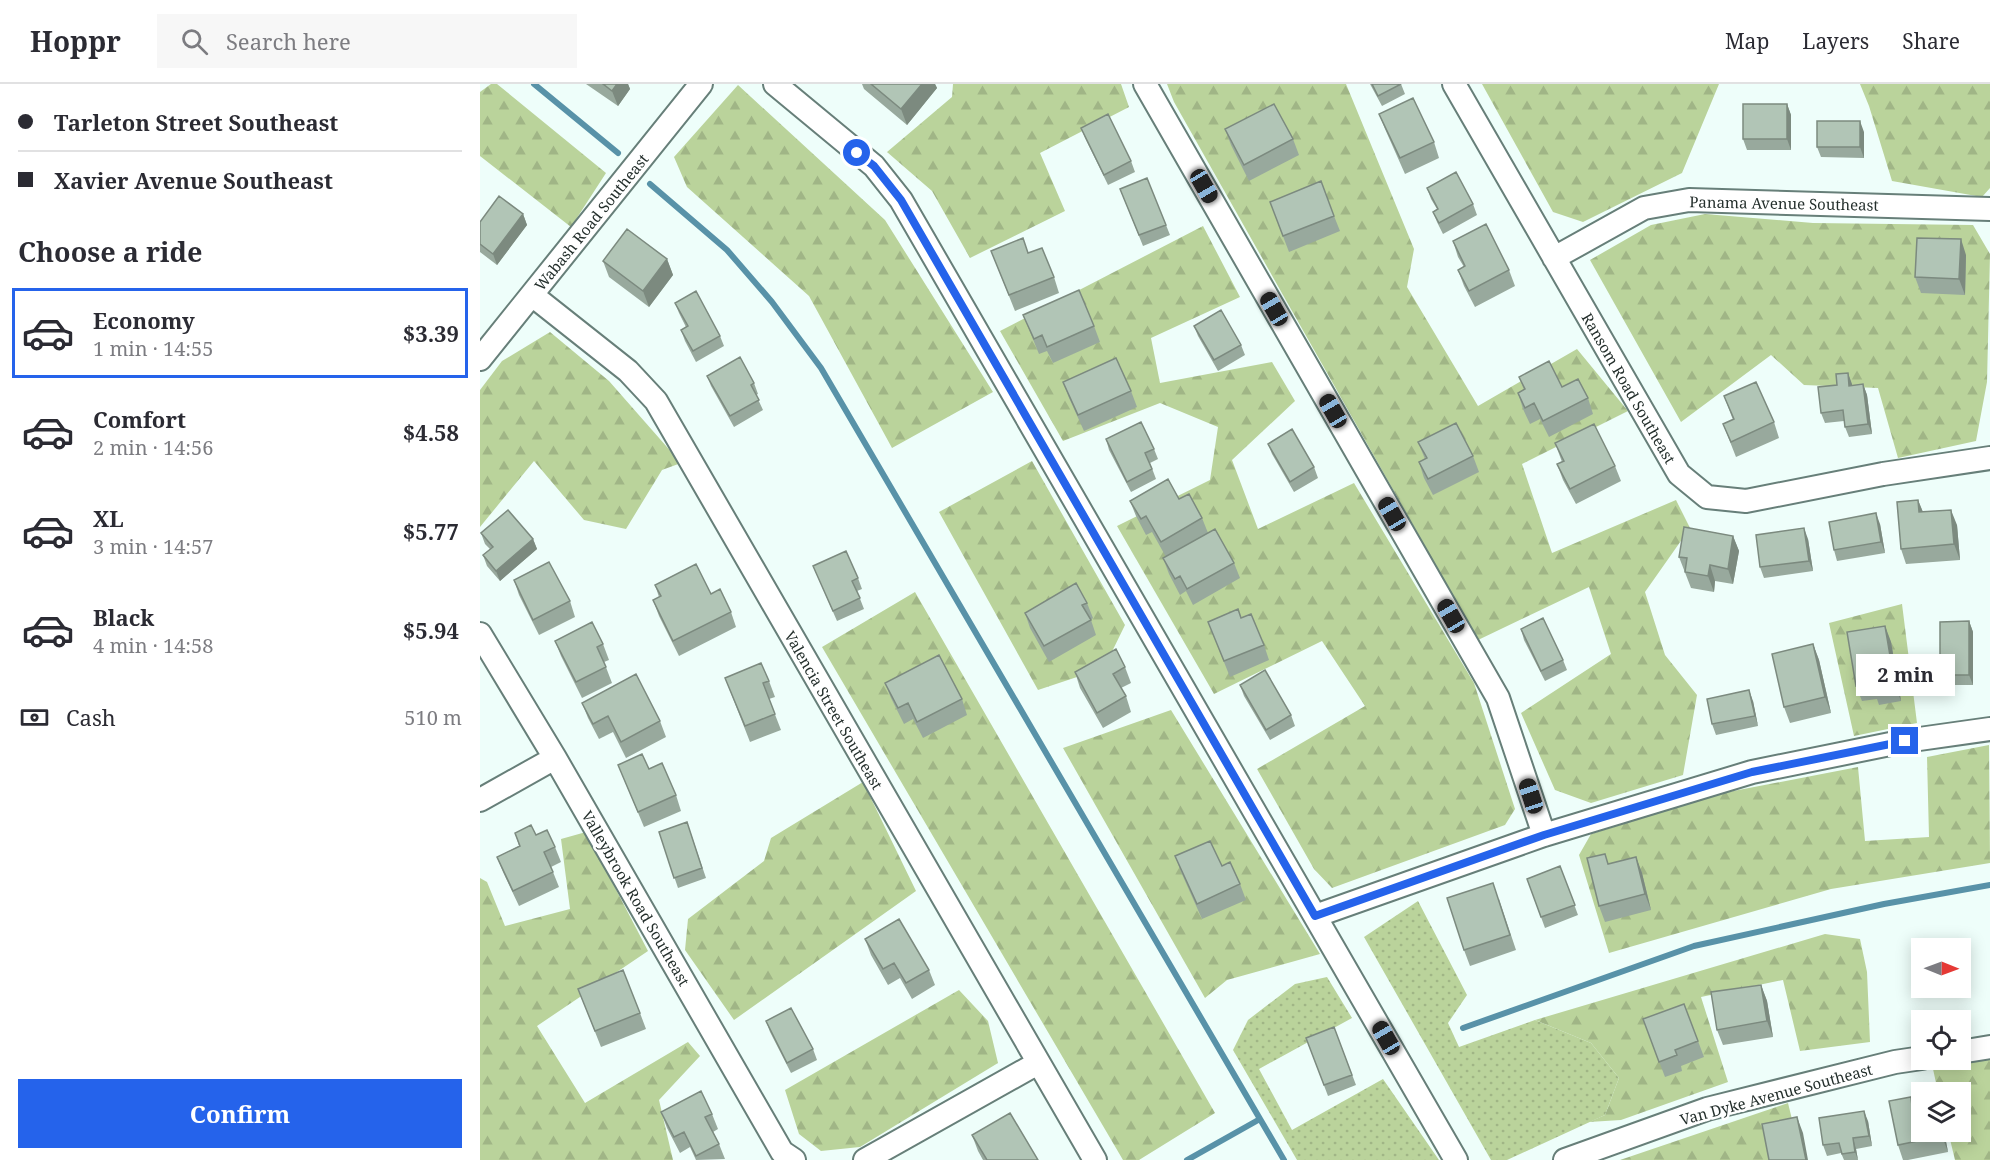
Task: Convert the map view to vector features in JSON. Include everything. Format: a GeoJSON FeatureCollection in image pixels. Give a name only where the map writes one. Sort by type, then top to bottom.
{"type":"FeatureCollection","features":[{"type":"Feature","properties":{"kind":"street","name":"Wabash Road Southeast"},"geometry":{"type":"LineString","coordinates":[[480,359],[702,84]]}},
{"type":"Feature","properties":{"kind":"street"},"geometry":{"type":"LineString","coordinates":[[775,84],[874,166],[901,200],[1456,1160]]}},
{"type":"Feature","properties":{"kind":"street"},"geometry":{"type":"LineString","coordinates":[[1145,84],[1498,698],[1544,835]]}},
{"type":"Feature","properties":{"kind":"street","name":"Ransom Road Southeast"},"geometry":{"type":"LineString","coordinates":[[1454,84],[1679,474],[1707,497],[1746,501],[1882,474],[1990,458]]}},
{"type":"Feature","properties":{"kind":"street","name":"Panama Avenue Southeast"},"geometry":{"type":"LineString","coordinates":[[1554,258],[1644,208],[1689,200],[1990,209]]}},
{"type":"Feature","properties":{"kind":"street","name":"Valencia Street Southeast"},"geometry":{"type":"LineString","coordinates":[[532,295],[628,371],[656,401],[1095,1160]]}},
{"type":"Feature","properties":{"kind":"street","name":"Valleybrook Road Southeast"},"geometry":{"type":"LineString","coordinates":[[480,634],[555,758],[782,1152],[794,1160]]}},
{"type":"Feature","properties":{"kind":"street"},"geometry":{"type":"LineString","coordinates":[[1315,916],[1544,835],[1752,772],[1905,741],[1990,729]]}},
{"type":"Feature","properties":{"kind":"street"},"geometry":{"type":"LineString","coordinates":[[480,800],[555,758]]}},
{"type":"Feature","properties":{"kind":"street"},"geometry":{"type":"LineString","coordinates":[[1971,1050],[1990,1047]]}},
{"type":"Feature","properties":{"kind":"street","name":"Van Dyke Avenue Southeast"},"geometry":{"type":"LineString","coordinates":[[1565,1160],[1707,1109],[1911,1060]]}},
{"type":"Feature","properties":{"kind":"street"},"geometry":{"type":"LineString","coordinates":[[864,1160],[1038,1063]]}},
{"type":"Feature","properties":{"kind":"green space"},"geometry":{"type":"Polygon","coordinates":[[[491,84],[497,84],[606,173],[571,227],[480,156],[480,92],[491,84]]]}},
{"type":"Feature","properties":{"kind":"green space"},"geometry":{"type":"Polygon","coordinates":[[[953,84],[1121,84],[1129,107],[1040,153],[1065,211],[970,258],[932,191],[887,152],[952,97],[953,84]]]}},
{"type":"Feature","properties":{"kind":"green space"},"geometry":{"type":"Polygon","coordinates":[[[1167,84],[1346,84],[1414,249],[1407,287],[1478,406],[1577,349],[1628,411],[1522,464],[1552,553],[1676,500],[1690,528],[1645,592],[1665,655],[1697,695],[1683,775],[1591,803],[1555,790],[1521,713],[1611,654],[1589,587],[1478,640],[1174,102],[1167,84]]]}},
{"type":"Feature","properties":{"kind":"green space"},"geometry":{"type":"Polygon","coordinates":[[[1482,84],[1719,84],[1682,173],[1583,222],[1553,212],[1482,84]]]}},
{"type":"Feature","properties":{"kind":"green space"},"geometry":{"type":"Polygon","coordinates":[[[1860,84],[1990,84],[1990,188],[1982,197],[1892,181],[1860,84]]]}},
{"type":"Feature","properties":{"kind":"green space"},"geometry":{"type":"Polygon","coordinates":[[[738,85],[885,220],[993,392],[892,448],[809,296],[687,187],[674,157],[738,85]]]}},
{"type":"Feature","properties":{"kind":"green space"},"geometry":{"type":"Polygon","coordinates":[[[1705,214],[1813,223],[1973,225],[1990,254],[1987,382],[1976,441],[1898,458],[1878,388],[1804,385],[1771,355],[1681,422],[1590,260],[1651,225],[1705,214]]]}},
{"type":"Feature","properties":{"kind":"green space"},"geometry":{"type":"Polygon","coordinates":[[[1203,226],[1240,297],[1151,338],[1160,383],[1272,362],[1295,401],[1232,460],[1258,529],[1354,483],[1474,683],[1515,809],[1505,825],[1332,888],[1314,869],[1257,769],[1365,706],[1322,641],[1214,694],[1117,526],[1210,480],[1218,427],[1160,403],[1063,441],[1000,331],[1203,226]]]}},
{"type":"Feature","properties":{"kind":"green space"},"geometry":{"type":"Polygon","coordinates":[[[550,332],[609,381],[681,463],[662,470],[626,529],[584,520],[534,461],[480,527],[480,390],[502,361],[550,332]]]}},
{"type":"Feature","properties":{"kind":"green space"},"geometry":{"type":"Polygon","coordinates":[[[1032,461],[1125,625],[1104,668],[1038,690],[939,512],[1032,461]]]}},
{"type":"Feature","properties":{"kind":"green space"},"geometry":{"type":"Polygon","coordinates":[[[915,592],[1215,1113],[1139,1160],[1123,1160],[822,647],[915,592]]]}},
{"type":"Feature","properties":{"kind":"green space"},"geometry":{"type":"Polygon","coordinates":[[[1902,604],[1917,723],[1854,736],[1829,623],[1902,604]]]}},
{"type":"Feature","properties":{"kind":"green space"},"geometry":{"type":"Polygon","coordinates":[[[1171,710],[1320,954],[1227,980],[1205,998],[1063,748],[1171,710]]]}},
{"type":"Feature","properties":{"kind":"green space"},"geometry":{"type":"Polygon","coordinates":[[[1989,745],[1990,863],[1831,889],[1609,953],[1579,855],[1591,834],[1723,793],[1858,767],[1865,841],[1929,837],[1927,757],[1989,745]]]}},
{"type":"Feature","properties":{"kind":"green space"},"geometry":{"type":"Polygon","coordinates":[[[863,782],[916,891],[734,1020],[685,950],[688,919],[764,861],[771,838],[863,782]]]}},
{"type":"Feature","properties":{"kind":"green space"},"geometry":{"type":"Polygon","coordinates":[[[586,832],[648,951],[537,1026],[585,1103],[688,1042],[700,1056],[659,1100],[673,1160],[480,1160],[480,878],[487,882],[505,926],[570,909],[561,839],[586,832]]]}},
{"type":"Feature","properties":{"kind":"green space"},"geometry":{"type":"Polygon","coordinates":[[[1418,901],[1467,995],[1448,1023],[1459,1047],[1535,1020],[1591,1043],[1619,1078],[1605,1115],[1507,1160],[1491,1160],[1364,937],[1418,901]]]}},
{"type":"Feature","properties":{"kind":"green space"},"geometry":{"type":"Polygon","coordinates":[[[1825,934],[1860,939],[1867,972],[1870,1042],[1800,1051],[1783,980],[1701,997],[1728,1082],[1621,1120],[1589,1122],[1605,1115],[1619,1078],[1591,1043],[1535,1020],[1825,934]]]}},
{"type":"Feature","properties":{"kind":"green space"},"geometry":{"type":"Polygon","coordinates":[[[1327,977],[1352,1018],[1259,1069],[1292,1130],[1383,1079],[1439,1160],[1297,1160],[1233,1050],[1248,1020],[1295,984],[1327,977]]]}},
{"type":"Feature","properties":{"kind":"green space"},"geometry":{"type":"Polygon","coordinates":[[[959,990],[988,1021],[998,1063],[860,1147],[821,1151],[799,1134],[785,1090],[959,990]]]}},
{"type":"Feature","properties":{"kind":"green space"},"geometry":{"type":"Polygon","coordinates":[[[1990,1059],[1990,1160],[1955,1160],[1951,1142],[1971,1142],[1971,1082],[1936,1082],[1933,1070],[1971,1070],[1971,1062],[1990,1059]]]}},
{"type":"Feature","properties":{"kind":"green space"},"geometry":{"type":"Polygon","coordinates":[[[1788,1103],[1802,1160],[1620,1160],[1788,1103]]]}},
{"type":"Feature","properties":{"kind":"building"},"geometry":{"type":"Polygon","coordinates":[[[603,84],[617,84],[612,91],[603,84]]]}},
{"type":"Feature","properties":{"kind":"building"},"geometry":{"type":"Polygon","coordinates":[[[871,84],[922,84],[901,109],[871,84]]]}},
{"type":"Feature","properties":{"kind":"building"},"geometry":{"type":"Polygon","coordinates":[[[1372,84],[1401,84],[1378,96],[1372,84]]]}},
{"type":"Feature","properties":{"kind":"building"},"geometry":{"type":"Polygon","coordinates":[[[1413,98],[1434,142],[1400,158],[1379,114],[1413,98]]]}},
{"type":"Feature","properties":{"kind":"building"},"geometry":{"type":"Polygon","coordinates":[[[1274,104],[1293,139],[1244,165],[1225,129],[1274,104]]]}},
{"type":"Feature","properties":{"kind":"building"},"geometry":{"type":"Polygon","coordinates":[[[1743,104],[1787,104],[1787,139],[1743,139],[1743,104]]]}},
{"type":"Feature","properties":{"kind":"building"},"geometry":{"type":"Polygon","coordinates":[[[1108,114],[1131,161],[1104,175],[1081,128],[1108,114]]]}},
{"type":"Feature","properties":{"kind":"building"},"geometry":{"type":"Polygon","coordinates":[[[1817,121],[1860,121],[1860,147],[1817,147],[1817,121]]]}},
{"type":"Feature","properties":{"kind":"building"},"geometry":{"type":"Polygon","coordinates":[[[1456,172],[1473,204],[1439,223],[1433,212],[1438,209],[1427,188],[1456,172]]]}},
{"type":"Feature","properties":{"kind":"building"},"geometry":{"type":"Polygon","coordinates":[[[1147,178],[1166,225],[1139,235],[1120,189],[1147,178]]]}},
{"type":"Feature","properties":{"kind":"building"},"geometry":{"type":"Polygon","coordinates":[[[1321,181],[1334,216],[1283,236],[1270,202],[1321,181]]]}},
{"type":"Feature","properties":{"kind":"building"},"geometry":{"type":"Polygon","coordinates":[[[499,196],[523,214],[493,254],[480,244],[480,222],[499,196]]]}},
{"type":"Feature","properties":{"kind":"building"},"geometry":{"type":"Polygon","coordinates":[[[1486,224],[1509,270],[1469,291],[1458,270],[1465,266],[1453,241],[1486,224]]]}},
{"type":"Feature","properties":{"kind":"building"},"geometry":{"type":"Polygon","coordinates":[[[627,229],[667,259],[643,291],[603,261],[627,229]]]}},
{"type":"Feature","properties":{"kind":"building"},"geometry":{"type":"Polygon","coordinates":[[[1023,238],[1028,253],[1042,248],[1054,277],[1009,295],[991,251],[1023,238]]]}},
{"type":"Feature","properties":{"kind":"building"},"geometry":{"type":"Polygon","coordinates":[[[1917,238],[1961,239],[1959,279],[1915,277],[1917,238]]]}},
{"type":"Feature","properties":{"kind":"building"},"geometry":{"type":"Polygon","coordinates":[[[1079,290],[1094,326],[1047,347],[1042,335],[1034,339],[1023,315],[1079,290]]]}},
{"type":"Feature","properties":{"kind":"building"},"geometry":{"type":"Polygon","coordinates":[[[696,291],[720,336],[693,351],[681,330],[688,326],[675,303],[696,291]]]}},
{"type":"Feature","properties":{"kind":"building"},"geometry":{"type":"Polygon","coordinates":[[[1221,310],[1241,345],[1214,360],[1194,326],[1221,310]]]}},
{"type":"Feature","properties":{"kind":"building"},"geometry":{"type":"Polygon","coordinates":[[[740,357],[754,383],[751,385],[759,400],[730,416],[707,376],[740,357]]]}},
{"type":"Feature","properties":{"kind":"building"},"geometry":{"type":"Polygon","coordinates":[[[1116,358],[1131,391],[1078,415],[1063,382],[1116,358]]]}},
{"type":"Feature","properties":{"kind":"building"},"geometry":{"type":"Polygon","coordinates":[[[1549,361],[1562,387],[1578,379],[1588,398],[1543,421],[1534,403],[1525,408],[1518,393],[1525,389],[1519,377],[1549,361]]]}},
{"type":"Feature","properties":{"kind":"building"},"geometry":{"type":"Polygon","coordinates":[[[1848,373],[1849,386],[1863,384],[1868,424],[1845,427],[1843,410],[1821,413],[1818,387],[1837,385],[1836,374],[1848,373]]]}},
{"type":"Feature","properties":{"kind":"building"},"geometry":{"type":"Polygon","coordinates":[[[1756,382],[1774,422],[1731,442],[1723,424],[1734,419],[1724,396],[1756,382]]]}},
{"type":"Feature","properties":{"kind":"building"},"geometry":{"type":"Polygon","coordinates":[[[1141,422],[1154,449],[1145,453],[1152,469],[1127,482],[1106,439],[1141,422]]]}},
{"type":"Feature","properties":{"kind":"building"},"geometry":{"type":"Polygon","coordinates":[[[1456,423],[1473,456],[1428,479],[1419,462],[1427,458],[1418,442],[1456,423]]]}},
{"type":"Feature","properties":{"kind":"building"},"geometry":{"type":"Polygon","coordinates":[[[1594,424],[1615,466],[1570,489],[1557,464],[1564,461],[1555,443],[1594,424]]]}},
{"type":"Feature","properties":{"kind":"building"},"geometry":{"type":"Polygon","coordinates":[[[1292,429],[1314,467],[1290,482],[1268,444],[1292,429]]]}},
{"type":"Feature","properties":{"kind":"building"},"geometry":{"type":"Polygon","coordinates":[[[1168,479],[1179,499],[1189,494],[1202,518],[1161,542],[1146,516],[1141,519],[1130,501],[1168,479]]]}},
{"type":"Feature","properties":{"kind":"building"},"geometry":{"type":"Polygon","coordinates":[[[1918,500],[1919,512],[1951,510],[1954,544],[1901,549],[1897,502],[1918,500]]]}},
{"type":"Feature","properties":{"kind":"building"},"geometry":{"type":"Polygon","coordinates":[[[508,510],[533,539],[496,571],[483,555],[493,547],[481,533],[508,510]]]}},
{"type":"Feature","properties":{"kind":"building"},"geometry":{"type":"Polygon","coordinates":[[[1876,513],[1881,542],[1834,550],[1829,522],[1876,513]]]}},
{"type":"Feature","properties":{"kind":"building"},"geometry":{"type":"Polygon","coordinates":[[[1684,527],[1733,536],[1728,569],[1710,565],[1708,576],[1685,572],[1687,558],[1679,557],[1684,527]]]}},
{"type":"Feature","properties":{"kind":"building"},"geometry":{"type":"Polygon","coordinates":[[[1804,528],[1809,561],[1760,567],[1756,535],[1804,528]]]}},
{"type":"Feature","properties":{"kind":"building"},"geometry":{"type":"Polygon","coordinates":[[[1215,529],[1234,563],[1187,589],[1180,576],[1175,579],[1163,558],[1215,529]]]}},
{"type":"Feature","properties":{"kind":"building"},"geometry":{"type":"Polygon","coordinates":[[[846,551],[858,578],[852,581],[860,598],[833,611],[813,566],[846,551]]]}},
{"type":"Feature","properties":{"kind":"building"},"geometry":{"type":"Polygon","coordinates":[[[549,562],[570,601],[533,620],[514,580],[549,562]]]}},
{"type":"Feature","properties":{"kind":"building"},"geometry":{"type":"Polygon","coordinates":[[[696,564],[711,594],[720,589],[731,612],[673,641],[653,600],[661,596],[655,585],[696,564]]]}},
{"type":"Feature","properties":{"kind":"building"},"geometry":{"type":"Polygon","coordinates":[[[1076,583],[1087,603],[1082,605],[1091,620],[1044,646],[1025,613],[1076,583]]]}},
{"type":"Feature","properties":{"kind":"building"},"geometry":{"type":"Polygon","coordinates":[[[1238,609],[1241,618],[1251,614],[1264,645],[1224,661],[1208,622],[1238,609]]]}},
{"type":"Feature","properties":{"kind":"building"},"geometry":{"type":"Polygon","coordinates":[[[1543,618],[1563,660],[1541,671],[1521,629],[1543,618]]]}},
{"type":"Feature","properties":{"kind":"building"},"geometry":{"type":"Polygon","coordinates":[[[1969,621],[1969,675],[1940,675],[1940,622],[1969,621]]]}},
{"type":"Feature","properties":{"kind":"building"},"geometry":{"type":"Polygon","coordinates":[[[592,622],[603,644],[597,647],[606,667],[576,682],[555,641],[592,622]]]}},
{"type":"Feature","properties":{"kind":"building"},"geometry":{"type":"Polygon","coordinates":[[[1885,626],[1895,685],[1873,689],[1872,683],[1856,686],[1847,632],[1885,626]]]}},
{"type":"Feature","properties":{"kind":"building"},"geometry":{"type":"Polygon","coordinates":[[[1813,644],[1825,697],[1784,707],[1772,654],[1813,644]]]}},
{"type":"Feature","properties":{"kind":"building"},"geometry":{"type":"Polygon","coordinates":[[[1116,649],[1125,667],[1113,674],[1126,696],[1097,713],[1075,672],[1116,649]]]}},
{"type":"Feature","properties":{"kind":"building"},"geometry":{"type":"Polygon","coordinates":[[[939,655],[962,699],[917,722],[908,703],[898,708],[885,683],[939,655]]]}},
{"type":"Feature","properties":{"kind":"building"},"geometry":{"type":"Polygon","coordinates":[[[761,663],[769,681],[763,683],[775,714],[745,726],[725,678],[761,663]]]}},
{"type":"Feature","properties":{"kind":"building"},"geometry":{"type":"Polygon","coordinates":[[[1265,670],[1291,715],[1266,730],[1240,685],[1265,670]]]}},
{"type":"Feature","properties":{"kind":"building"},"geometry":{"type":"Polygon","coordinates":[[[636,674],[660,721],[621,742],[608,716],[593,724],[582,703],[636,674]]]}},
{"type":"Feature","properties":{"kind":"building"},"geometry":{"type":"Polygon","coordinates":[[[1749,690],[1755,716],[1712,724],[1707,699],[1749,690]]]}},
{"type":"Feature","properties":{"kind":"building"},"geometry":{"type":"Polygon","coordinates":[[[642,754],[649,769],[662,763],[676,795],[638,812],[618,765],[642,754]]]}},
{"type":"Feature","properties":{"kind":"building"},"geometry":{"type":"Polygon","coordinates":[[[687,822],[702,868],[674,878],[659,832],[687,822]]]}},
{"type":"Feature","properties":{"kind":"building"},"geometry":{"type":"Polygon","coordinates":[[[531,825],[536,835],[547,830],[555,847],[544,852],[553,872],[513,891],[497,857],[520,846],[515,833],[531,825]]]}},
{"type":"Feature","properties":{"kind":"building"},"geometry":{"type":"Polygon","coordinates":[[[1210,841],[1222,866],[1230,862],[1240,884],[1197,904],[1175,856],[1210,841]]]}},
{"type":"Feature","properties":{"kind":"building"},"geometry":{"type":"Polygon","coordinates":[[[1605,854],[1608,864],[1636,857],[1645,894],[1599,906],[1587,858],[1605,854]]]}},
{"type":"Feature","properties":{"kind":"building"},"geometry":{"type":"Polygon","coordinates":[[[1560,866],[1575,905],[1541,917],[1527,879],[1560,866]]]}},
{"type":"Feature","properties":{"kind":"building"},"geometry":{"type":"Polygon","coordinates":[[[1493,883],[1510,935],[1464,950],[1447,898],[1493,883]]]}},
{"type":"Feature","properties":{"kind":"building"},"geometry":{"type":"Polygon","coordinates":[[[899,919],[929,970],[906,983],[894,963],[883,969],[865,939],[899,919]]]}},
{"type":"Feature","properties":{"kind":"building"},"geometry":{"type":"Polygon","coordinates":[[[623,970],[640,1013],[595,1031],[578,989],[623,970]]]}},
{"type":"Feature","properties":{"kind":"building"},"geometry":{"type":"Polygon","coordinates":[[[1761,985],[1767,1021],[1717,1030],[1711,992],[1761,985]]]}},
{"type":"Feature","properties":{"kind":"building"},"geometry":{"type":"Polygon","coordinates":[[[1684,1004],[1698,1041],[1675,1050],[1677,1055],[1659,1062],[1643,1019],[1684,1004]]]}},
{"type":"Feature","properties":{"kind":"building"},"geometry":{"type":"Polygon","coordinates":[[[791,1008],[813,1049],[787,1063],[766,1021],[791,1008]]]}},
{"type":"Feature","properties":{"kind":"building"},"geometry":{"type":"Polygon","coordinates":[[[1334,1027],[1352,1075],[1324,1085],[1306,1038],[1334,1027]]]}},
{"type":"Feature","properties":{"kind":"building"},"geometry":{"type":"Polygon","coordinates":[[[701,1091],[712,1114],[705,1117],[719,1144],[696,1156],[684,1132],[674,1137],[661,1112],[701,1091]]]}},
{"type":"Feature","properties":{"kind":"building"},"geometry":{"type":"Polygon","coordinates":[[[1911,1097],[1913,1142],[1898,1145],[1889,1101],[1911,1097]]]}},
{"type":"Feature","properties":{"kind":"building"},"geometry":{"type":"Polygon","coordinates":[[[1864,1111],[1869,1136],[1853,1138],[1855,1152],[1842,1154],[1839,1143],[1823,1145],[1819,1118],[1864,1111]]]}},
{"type":"Feature","properties":{"kind":"building"},"geometry":{"type":"Polygon","coordinates":[[[1010,1113],[1038,1160],[987,1160],[972,1135],[1010,1113]]]}},
{"type":"Feature","properties":{"kind":"building"},"geometry":{"type":"Polygon","coordinates":[[[1797,1117],[1806,1160],[1769,1160],[1762,1124],[1797,1117]]]}},
{"type":"Feature","properties":{"kind":"waterway"},"geometry":{"type":"LineString","coordinates":[[534,84],[618,153]]}},
{"type":"Feature","properties":{"kind":"waterway"},"geometry":{"type":"LineString","coordinates":[[650,184],[727,250],[772,302],[821,368],[1284,1160]]}},
{"type":"Feature","properties":{"kind":"waterway"},"geometry":{"type":"LineString","coordinates":[[1463,1028],[1694,946],[1884,904],[1990,885]]}},
{"type":"Feature","properties":{"kind":"waterway"},"geometry":{"type":"LineString","coordinates":[[1187,1160],[1260,1119]]}},
{"type":"Feature","properties":{"kind":"route"},"geometry":{"type":"LineString","coordinates":[[857,153],[874,166],[901,200],[1315,916],[1544,835],[1752,772],[1905,741]]}}]}
